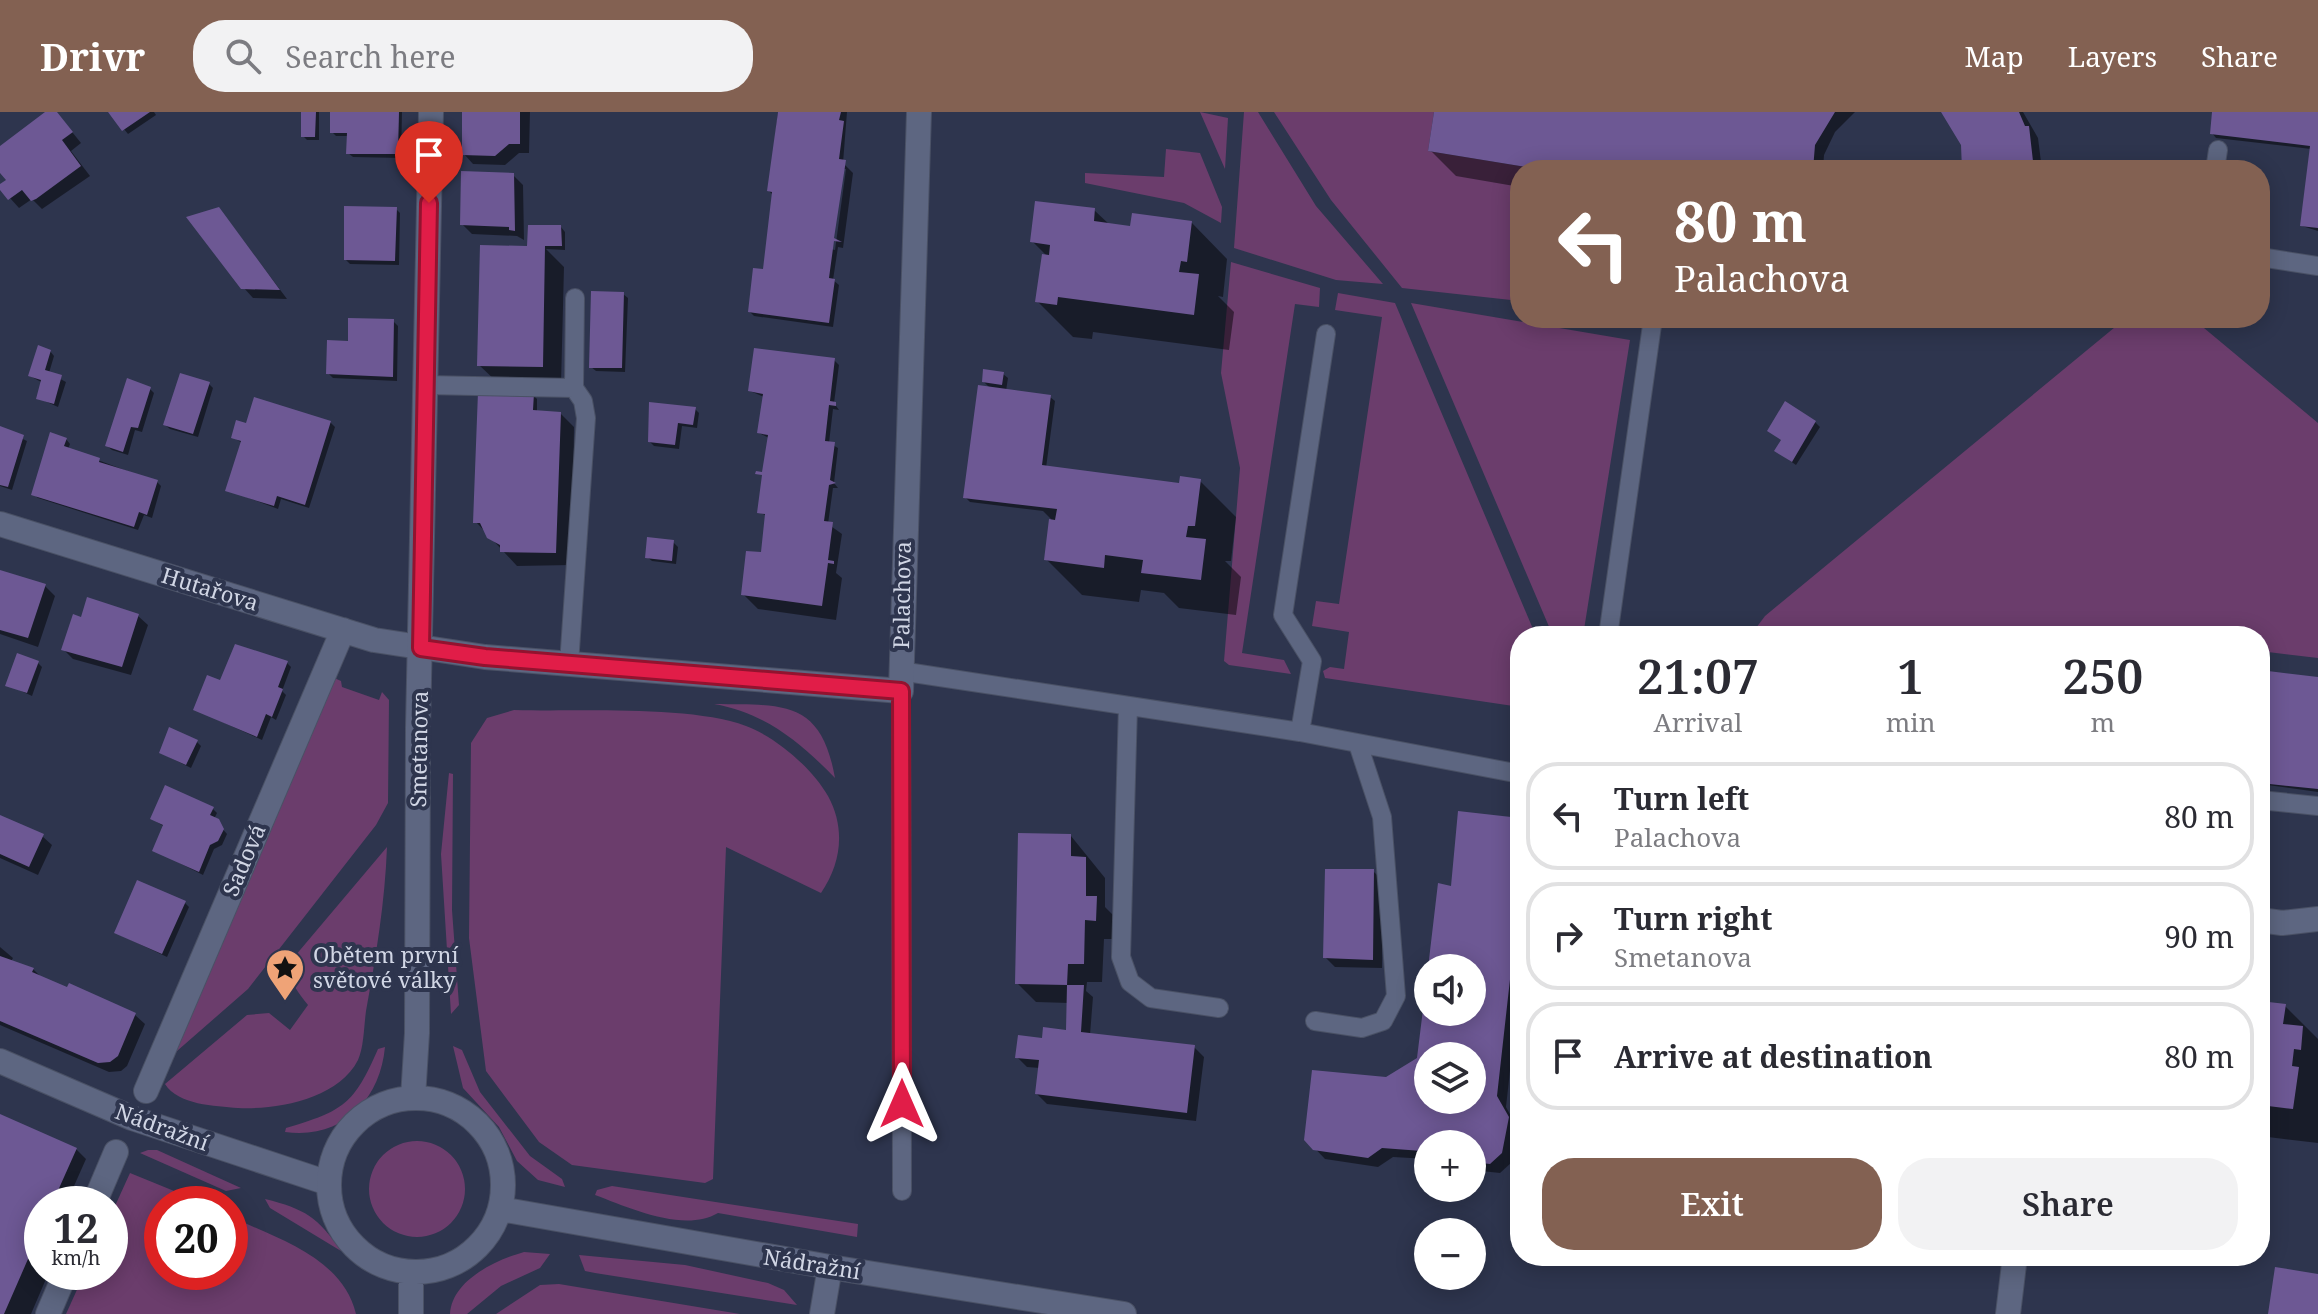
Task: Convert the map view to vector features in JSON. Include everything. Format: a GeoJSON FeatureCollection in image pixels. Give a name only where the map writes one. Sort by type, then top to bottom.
{"type":"FeatureCollection","features":[{"type":"Feature","properties":{"kind":"street","name":"Smetanova"},"geometry":{"type":"LineString","coordinates":[[413,1098],[417,1033],[431,112]]}},
{"type":"Feature","properties":{"kind":"street","name":"Palachova"},"geometry":{"type":"LineString","coordinates":[[900,681],[919,112]]}},
{"type":"Feature","properties":{"kind":"street","name":"Hutařova"},"geometry":{"type":"LineString","coordinates":[[0,524],[374,640],[421,648]]}},
{"type":"Feature","properties":{"kind":"street","name":"Sadová"},"geometry":{"type":"LineString","coordinates":[[146,1091],[343,630]]}},
{"type":"Feature","properties":{"kind":"street"},"geometry":{"type":"LineString","coordinates":[[421,648],[569,664],[900,681]]}},
{"type":"Feature","properties":{"kind":"street"},"geometry":{"type":"LineString","coordinates":[[2270,921],[2318,919]]}},
{"type":"Feature","properties":{"kind":"street","name":"Nádražní"},"geometry":{"type":"LineString","coordinates":[[0,1061],[132,1118],[328,1183]]}},
{"type":"Feature","properties":{"kind":"street"},"geometry":{"type":"LineString","coordinates":[[413,1098],[445,1102],[473,1119],[485,1131],[502,1168],[500,1209],[485,1239],[460,1261],[436,1270],[411,1273],[385,1267],[351,1245],[332,1209],[328,1183],[337,1146],[354,1124],[377,1107],[413,1098]]}},
{"type":"Feature","properties":{"kind":"street"},"geometry":{"type":"LineString","coordinates":[[102,1186],[116,1152]]}},
{"type":"Feature","properties":{"kind":"street","name":"Nádražní"},"geometry":{"type":"LineString","coordinates":[[500,1209],[830,1267],[1124,1314]]}},
{"type":"Feature","properties":{"kind":"street"},"geometry":{"type":"LineString","coordinates":[[2008,1314],[2014,1266]]}},
{"type":"Feature","properties":{"kind":"street"},"geometry":{"type":"LineString","coordinates":[[822,1314],[830,1267]]}},
{"type":"Feature","properties":{"kind":"street"},"geometry":{"type":"LineString","coordinates":[[411,1273],[411,1314]]}},
{"type":"Feature","properties":{"kind":"street"},"geometry":{"type":"LineString","coordinates":[[48,1314],[58,1290]]}},
{"type":"Feature","properties":{"kind":"lane"},"geometry":{"type":"LineString","coordinates":[[2216,160],[2218,150]]}},
{"type":"Feature","properties":{"kind":"lane"},"geometry":{"type":"LineString","coordinates":[[2270,259],[2318,266]]}},
{"type":"Feature","properties":{"kind":"lane"},"geometry":{"type":"LineString","coordinates":[[569,664],[586,418],[583,401],[574,388],[575,298]]}},
{"type":"Feature","properties":{"kind":"lane"},"geometry":{"type":"LineString","coordinates":[[1609,626],[1652,328]]}},
{"type":"Feature","properties":{"kind":"lane"},"geometry":{"type":"LineString","coordinates":[[1300,732],[1312,661],[1283,615],[1326,334]]}},
{"type":"Feature","properties":{"kind":"lane"},"geometry":{"type":"LineString","coordinates":[[426,385],[574,388]]}},
{"type":"Feature","properties":{"kind":"lane"},"geometry":{"type":"LineString","coordinates":[[902,1191],[900,681],[1128,706],[1300,732],[1510,772]]}},
{"type":"Feature","properties":{"kind":"lane"},"geometry":{"type":"LineString","coordinates":[[1128,706],[1121,957],[1130,982],[1151,998],[1219,1008]]}},
{"type":"Feature","properties":{"kind":"lane"},"geometry":{"type":"LineString","coordinates":[[1315,1021],[1362,1028],[1383,1021],[1396,996],[1382,817],[1358,744]]}},
{"type":"Feature","properties":{"kind":"lane"},"geometry":{"type":"LineString","coordinates":[[2270,801],[2318,806]]}},
{"type":"Feature","properties":{"kind":"shaded area"},"geometry":{"type":"Polygon","coordinates":[[[1200,112],[1228,118],[1225,169],[1200,112]]]}},
{"type":"Feature","properties":{"kind":"shaded area"},"geometry":{"type":"Polygon","coordinates":[[[1244,112],[1258,112],[1316,206],[1383,284],[1336,280],[1234,248],[1244,112]]]}},
{"type":"Feature","properties":{"kind":"shaded area"},"geometry":{"type":"Polygon","coordinates":[[[1274,112],[1434,112],[1428,151],[1510,164],[1510,300],[1402,288],[1331,200],[1274,112]]]}},
{"type":"Feature","properties":{"kind":"shaded area"},"geometry":{"type":"Polygon","coordinates":[[[1166,149],[1200,153],[1222,207],[1221,223],[1184,203],[1085,183],[1085,173],[1164,177],[1166,149]]]}},
{"type":"Feature","properties":{"kind":"shaded area"},"geometry":{"type":"Polygon","coordinates":[[[1231,262],[1320,288],[1319,307],[1295,304],[1242,653],[1284,660],[1291,674],[1229,665],[1224,661],[1240,468],[1221,373],[1231,262]]]}},
{"type":"Feature","properties":{"kind":"shaded area"},"geometry":{"type":"Polygon","coordinates":[[[1338,293],[1395,303],[1532,626],[1510,626],[1510,706],[1325,678],[1323,671],[1330,667],[1344,669],[1349,632],[1312,626],[1316,601],[1339,604],[1382,317],[1335,310],[1338,293]]]}},
{"type":"Feature","properties":{"kind":"shaded area"},"geometry":{"type":"Polygon","coordinates":[[[1411,303],[1510,320],[1510,328],[1559,328],[1630,340],[1585,626],[1549,626],[1411,303]]]}},
{"type":"Feature","properties":{"kind":"shaded area"},"geometry":{"type":"Polygon","coordinates":[[[2114,328],[2204,328],[2318,423],[2318,658],[2270,652],[2270,626],[1758,626],[1765,616],[2114,328]]]}},
{"type":"Feature","properties":{"kind":"shaded area"},"geometry":{"type":"Polygon","coordinates":[[[332,677],[341,681],[342,687],[379,700],[382,692],[389,700],[388,803],[376,825],[248,989],[169,1058],[332,677]]]}},
{"type":"Feature","properties":{"kind":"shaded area"},"geometry":{"type":"Polygon","coordinates":[[[714,704],[779,707],[809,720],[820,733],[829,752],[835,778],[780,731],[750,714],[714,704]]]}},
{"type":"Feature","properties":{"kind":"shaded area"},"geometry":{"type":"Polygon","coordinates":[[[514,710],[664,712],[722,719],[746,726],[781,746],[803,764],[821,785],[834,808],[839,846],[833,870],[821,893],[726,847],[713,1179],[705,1183],[572,1165],[539,1142],[486,1071],[469,938],[471,743],[487,718],[514,710]]]}},
{"type":"Feature","properties":{"kind":"shaded area"},"geometry":{"type":"Polygon","coordinates":[[[449,773],[453,774],[452,910],[459,1005],[451,1014],[441,854],[449,773]]]}},
{"type":"Feature","properties":{"kind":"shaded area"},"geometry":{"type":"Polygon","coordinates":[[[387,847],[382,909],[363,1042],[358,1060],[349,1073],[322,1093],[270,1107],[208,1105],[188,1100],[171,1091],[165,1084],[247,1015],[269,1013],[290,1030],[308,1005],[291,977],[295,956],[387,847]]]}},
{"type":"Feature","properties":{"kind":"shaded area"},"geometry":{"type":"Polygon","coordinates":[[[453,1046],[462,1050],[480,1092],[530,1156],[562,1179],[565,1187],[538,1180],[517,1161],[499,1127],[463,1088],[453,1046]]]}},
{"type":"Feature","properties":{"kind":"shaded area"},"geometry":{"type":"Polygon","coordinates":[[[385,1047],[375,1084],[354,1113],[324,1130],[285,1132],[286,1128],[321,1116],[345,1103],[362,1082],[378,1049],[385,1047]]]}},
{"type":"Feature","properties":{"kind":"shaded area"},"geometry":{"type":"Polygon","coordinates":[[[417,1141],[435,1145],[451,1155],[461,1171],[465,1189],[461,1207],[451,1223],[435,1233],[417,1237],[399,1233],[383,1223],[373,1207],[369,1189],[373,1171],[383,1155],[399,1145],[417,1141]]]}},
{"type":"Feature","properties":{"kind":"shaded area"},"geometry":{"type":"Polygon","coordinates":[[[157,1150],[237,1186],[215,1186],[140,1153],[157,1150]]]}},
{"type":"Feature","properties":{"kind":"shaded area"},"geometry":{"type":"Polygon","coordinates":[[[130,1173],[162,1186],[144,1186],[144,1290],[248,1290],[248,1224],[305,1252],[322,1264],[337,1277],[356,1314],[66,1314],[77,1290],[128,1290],[128,1186],[124,1186],[130,1173]]]}},
{"type":"Feature","properties":{"kind":"shaded area"},"geometry":{"type":"Polygon","coordinates":[[[612,1186],[858,1224],[857,1237],[718,1213],[704,1219],[673,1220],[595,1195],[597,1190],[612,1186]]]}},
{"type":"Feature","properties":{"kind":"shaded area"},"geometry":{"type":"Polygon","coordinates":[[[265,1199],[309,1216],[341,1251],[270,1208],[265,1199]]]}},
{"type":"Feature","properties":{"kind":"shaded area"},"geometry":{"type":"Polygon","coordinates":[[[524,1252],[550,1254],[540,1268],[501,1286],[467,1314],[450,1314],[458,1291],[477,1273],[524,1252]]]}},
{"type":"Feature","properties":{"kind":"shaded area"},"geometry":{"type":"Polygon","coordinates":[[[579,1255],[685,1265],[768,1283],[784,1290],[797,1305],[585,1271],[579,1255]]]}},
{"type":"Feature","properties":{"kind":"shaded area"},"geometry":{"type":"Polygon","coordinates":[[[559,1284],[740,1314],[496,1314],[540,1285],[559,1284]]]}},
{"type":"Feature","properties":{"kind":"building"},"geometry":{"type":"Polygon","coordinates":[[[45,112],[57,112],[73,132],[62,140],[81,166],[36,199],[31,201],[22,190],[8,200],[0,190],[0,184],[6,180],[0,173],[0,146],[45,112]]]}},
{"type":"Feature","properties":{"kind":"building"},"geometry":{"type":"Polygon","coordinates":[[[108,112],[150,112],[122,131],[108,112]]]}},
{"type":"Feature","properties":{"kind":"building"},"geometry":{"type":"Polygon","coordinates":[[[301,112],[316,112],[315,137],[301,137],[301,112]]]}},
{"type":"Feature","properties":{"kind":"building"},"geometry":{"type":"Polygon","coordinates":[[[330,112],[399,112],[398,154],[346,154],[347,133],[330,133],[330,112]]]}},
{"type":"Feature","properties":{"kind":"building"},"geometry":{"type":"Polygon","coordinates":[[[462,112],[520,112],[520,144],[509,144],[495,156],[462,155],[462,112]]]}},
{"type":"Feature","properties":{"kind":"building"},"geometry":{"type":"Polygon","coordinates":[[[778,112],[841,112],[839,120],[844,121],[839,159],[846,160],[834,238],[842,242],[834,241],[829,278],[835,279],[829,323],[748,312],[753,268],[763,269],[772,192],[767,191],[778,112]]]}},
{"type":"Feature","properties":{"kind":"building"},"geometry":{"type":"Polygon","coordinates":[[[1434,112],[1835,112],[1815,145],[1814,160],[1510,160],[1510,164],[1428,151],[1434,112]]]}},
{"type":"Feature","properties":{"kind":"building"},"geometry":{"type":"Polygon","coordinates":[[[1941,112],[2019,112],[2025,126],[2029,126],[2033,160],[1962,160],[1961,145],[1941,112]]]}},
{"type":"Feature","properties":{"kind":"building"},"geometry":{"type":"Polygon","coordinates":[[[2212,112],[2318,112],[2318,228],[2300,226],[2310,146],[2210,134],[2212,112]]]}},
{"type":"Feature","properties":{"kind":"building"},"geometry":{"type":"Polygon","coordinates":[[[461,171],[514,173],[515,231],[509,230],[509,227],[460,225],[461,171]]]}},
{"type":"Feature","properties":{"kind":"building"},"geometry":{"type":"Polygon","coordinates":[[[1035,201],[1095,208],[1094,221],[1130,226],[1132,213],[1192,221],[1187,262],[1181,261],[1179,272],[1199,274],[1194,315],[1058,297],[1057,305],[1035,302],[1042,254],[1049,255],[1050,245],[1030,242],[1035,201]]]}},
{"type":"Feature","properties":{"kind":"building"},"geometry":{"type":"Polygon","coordinates":[[[344,206],[397,207],[395,261],[344,260],[344,206]]]}},
{"type":"Feature","properties":{"kind":"building"},"geometry":{"type":"Polygon","coordinates":[[[219,207],[280,290],[241,289],[186,217],[219,207]]]}},
{"type":"Feature","properties":{"kind":"building"},"geometry":{"type":"Polygon","coordinates":[[[528,225],[561,225],[562,246],[545,246],[543,367],[477,366],[480,245],[527,246],[528,225]]]}},
{"type":"Feature","properties":{"kind":"building"},"geometry":{"type":"Polygon","coordinates":[[[591,291],[624,292],[622,368],[589,368],[591,291]]]}},
{"type":"Feature","properties":{"kind":"building"},"geometry":{"type":"Polygon","coordinates":[[[348,318],[394,319],[393,377],[326,374],[327,340],[348,341],[348,318]]]}},
{"type":"Feature","properties":{"kind":"building"},"geometry":{"type":"Polygon","coordinates":[[[38,345],[51,350],[45,370],[62,375],[54,404],[36,399],[41,380],[28,376],[38,345]]]}},
{"type":"Feature","properties":{"kind":"building"},"geometry":{"type":"Polygon","coordinates":[[[754,348],[835,358],[830,401],[836,402],[836,406],[829,405],[825,441],[835,442],[830,480],[836,483],[829,485],[824,521],[833,522],[828,560],[834,561],[834,564],[828,563],[822,606],[741,595],[746,551],[761,552],[765,514],[757,513],[762,475],[755,474],[756,471],[762,472],[768,435],[757,433],[763,394],[748,391],[754,348]]]}},
{"type":"Feature","properties":{"kind":"building"},"geometry":{"type":"Polygon","coordinates":[[[983,369],[1004,372],[1002,385],[982,382],[983,369]]]}},
{"type":"Feature","properties":{"kind":"building"},"geometry":{"type":"Polygon","coordinates":[[[180,373],[210,382],[193,434],[163,425],[180,373]]]}},
{"type":"Feature","properties":{"kind":"building"},"geometry":{"type":"Polygon","coordinates":[[[127,378],[151,387],[138,428],[131,427],[123,452],[105,446],[127,378]]]}},
{"type":"Feature","properties":{"kind":"building"},"geometry":{"type":"Polygon","coordinates":[[[978,385],[1051,395],[1042,465],[1179,483],[1180,476],[1201,479],[1195,526],[1188,526],[1186,537],[1206,539],[1201,580],[1141,573],[1143,560],[1105,555],[1104,568],[1044,560],[1049,519],[1055,520],[1057,509],[963,498],[978,385]]]}},
{"type":"Feature","properties":{"kind":"building"},"geometry":{"type":"Polygon","coordinates":[[[478,392],[534,393],[533,410],[561,412],[556,553],[500,552],[500,545],[487,538],[480,523],[473,523],[478,392]]]}},
{"type":"Feature","properties":{"kind":"building"},"geometry":{"type":"Polygon","coordinates":[[[254,397],[331,421],[305,505],[277,496],[274,506],[225,491],[241,441],[231,438],[236,420],[246,423],[254,397]]]}},
{"type":"Feature","properties":{"kind":"building"},"geometry":{"type":"Polygon","coordinates":[[[1785,401],[1816,421],[1792,462],[1774,451],[1781,440],[1767,431],[1785,401]]]}},
{"type":"Feature","properties":{"kind":"building"},"geometry":{"type":"Polygon","coordinates":[[[649,402],[696,407],[693,425],[678,423],[675,445],[648,442],[649,402]]]}},
{"type":"Feature","properties":{"kind":"building"},"geometry":{"type":"Polygon","coordinates":[[[0,426],[24,435],[8,487],[0,485],[0,426]]]}},
{"type":"Feature","properties":{"kind":"building"},"geometry":{"type":"Polygon","coordinates":[[[50,432],[67,438],[64,446],[100,458],[99,462],[158,480],[147,515],[139,512],[134,527],[31,495],[50,432]]]}},
{"type":"Feature","properties":{"kind":"building"},"geometry":{"type":"Polygon","coordinates":[[[647,537],[674,540],[672,561],[645,558],[647,537]]]}},
{"type":"Feature","properties":{"kind":"building"},"geometry":{"type":"Polygon","coordinates":[[[0,570],[46,584],[28,638],[0,630],[0,570]]]}},
{"type":"Feature","properties":{"kind":"building"},"geometry":{"type":"Polygon","coordinates":[[[87,597],[139,614],[122,667],[61,650],[73,614],[81,617],[87,597]]]}},
{"type":"Feature","properties":{"kind":"building"},"geometry":{"type":"Polygon","coordinates":[[[235,644],[288,661],[278,687],[283,689],[272,717],[266,714],[257,737],[193,710],[207,675],[220,680],[235,644]]]}},
{"type":"Feature","properties":{"kind":"building"},"geometry":{"type":"Polygon","coordinates":[[[17,653],[39,661],[27,693],[5,686],[17,653]]]}},
{"type":"Feature","properties":{"kind":"building"},"geometry":{"type":"Polygon","coordinates":[[[2270,671],[2318,677],[2318,789],[2270,784],[2270,671]]]}},
{"type":"Feature","properties":{"kind":"building"},"geometry":{"type":"Polygon","coordinates":[[[169,727],[198,740],[186,765],[159,753],[169,727]]]}},
{"type":"Feature","properties":{"kind":"building"},"geometry":{"type":"Polygon","coordinates":[[[165,785],[214,807],[210,815],[219,819],[224,829],[218,841],[210,845],[199,872],[152,851],[163,825],[150,819],[165,785]]]}},
{"type":"Feature","properties":{"kind":"building"},"geometry":{"type":"Polygon","coordinates":[[[1458,811],[1510,817],[1510,980],[1497,1096],[1509,1117],[1502,1153],[1490,1164],[1486,1164],[1486,1130],[1414,1130],[1414,1150],[1382,1148],[1368,1158],[1313,1150],[1304,1140],[1312,1070],[1386,1077],[1414,1060],[1414,1114],[1486,1114],[1486,1042],[1419,1042],[1421,1026],[1486,1026],[1486,954],[1430,954],[1438,883],[1451,886],[1458,811]]]}},
{"type":"Feature","properties":{"kind":"building"},"geometry":{"type":"Polygon","coordinates":[[[0,815],[44,834],[29,867],[0,854],[0,815]]]}},
{"type":"Feature","properties":{"kind":"building"},"geometry":{"type":"Polygon","coordinates":[[[1018,833],[1071,834],[1071,856],[1086,857],[1086,896],[1097,896],[1096,921],[1085,920],[1084,964],[1068,964],[1067,985],[1015,984],[1018,833]]]}},
{"type":"Feature","properties":{"kind":"building"},"geometry":{"type":"Polygon","coordinates":[[[1325,869],[1374,869],[1373,960],[1323,958],[1325,869]]]}},
{"type":"Feature","properties":{"kind":"building"},"geometry":{"type":"Polygon","coordinates":[[[137,880],[186,901],[162,954],[114,933],[137,880]]]}},
{"type":"Feature","properties":{"kind":"building"},"geometry":{"type":"Polygon","coordinates":[[[0,956],[34,968],[32,972],[67,987],[69,983],[136,1013],[118,1056],[110,1062],[98,1063],[0,1021],[0,956]]]}},
{"type":"Feature","properties":{"kind":"building"},"geometry":{"type":"Polygon","coordinates":[[[1067,985],[1084,985],[1081,1032],[1195,1045],[1187,1113],[1035,1094],[1039,1060],[1015,1058],[1018,1035],[1042,1038],[1043,1027],[1066,1030],[1067,985]]]}},
{"type":"Feature","properties":{"kind":"building"},"geometry":{"type":"Polygon","coordinates":[[[2270,1002],[2286,1004],[2283,1024],[2303,1026],[2301,1050],[2294,1049],[2292,1066],[2299,1067],[2293,1109],[2270,1106],[2270,1002]]]}},
{"type":"Feature","properties":{"kind":"building"},"geometry":{"type":"Polygon","coordinates":[[[0,1114],[77,1148],[60,1186],[24,1186],[24,1268],[4,1314],[0,1314],[0,1114]]]}},
{"type":"Feature","properties":{"kind":"building"},"geometry":{"type":"Polygon","coordinates":[[[2275,1267],[2318,1274],[2318,1314],[2268,1314],[2275,1267]]]}},
{"type":"Feature","properties":{"kind":"place","name":"Obětem první světové války"},"geometry":{"type":"Point","coordinates":[285,1002]}},
{"type":"Feature","properties":{"kind":"route"},"geometry":{"type":"LineString","coordinates":[[429,203],[421,648],[485,657],[901,691],[902,1104]]}}]}
